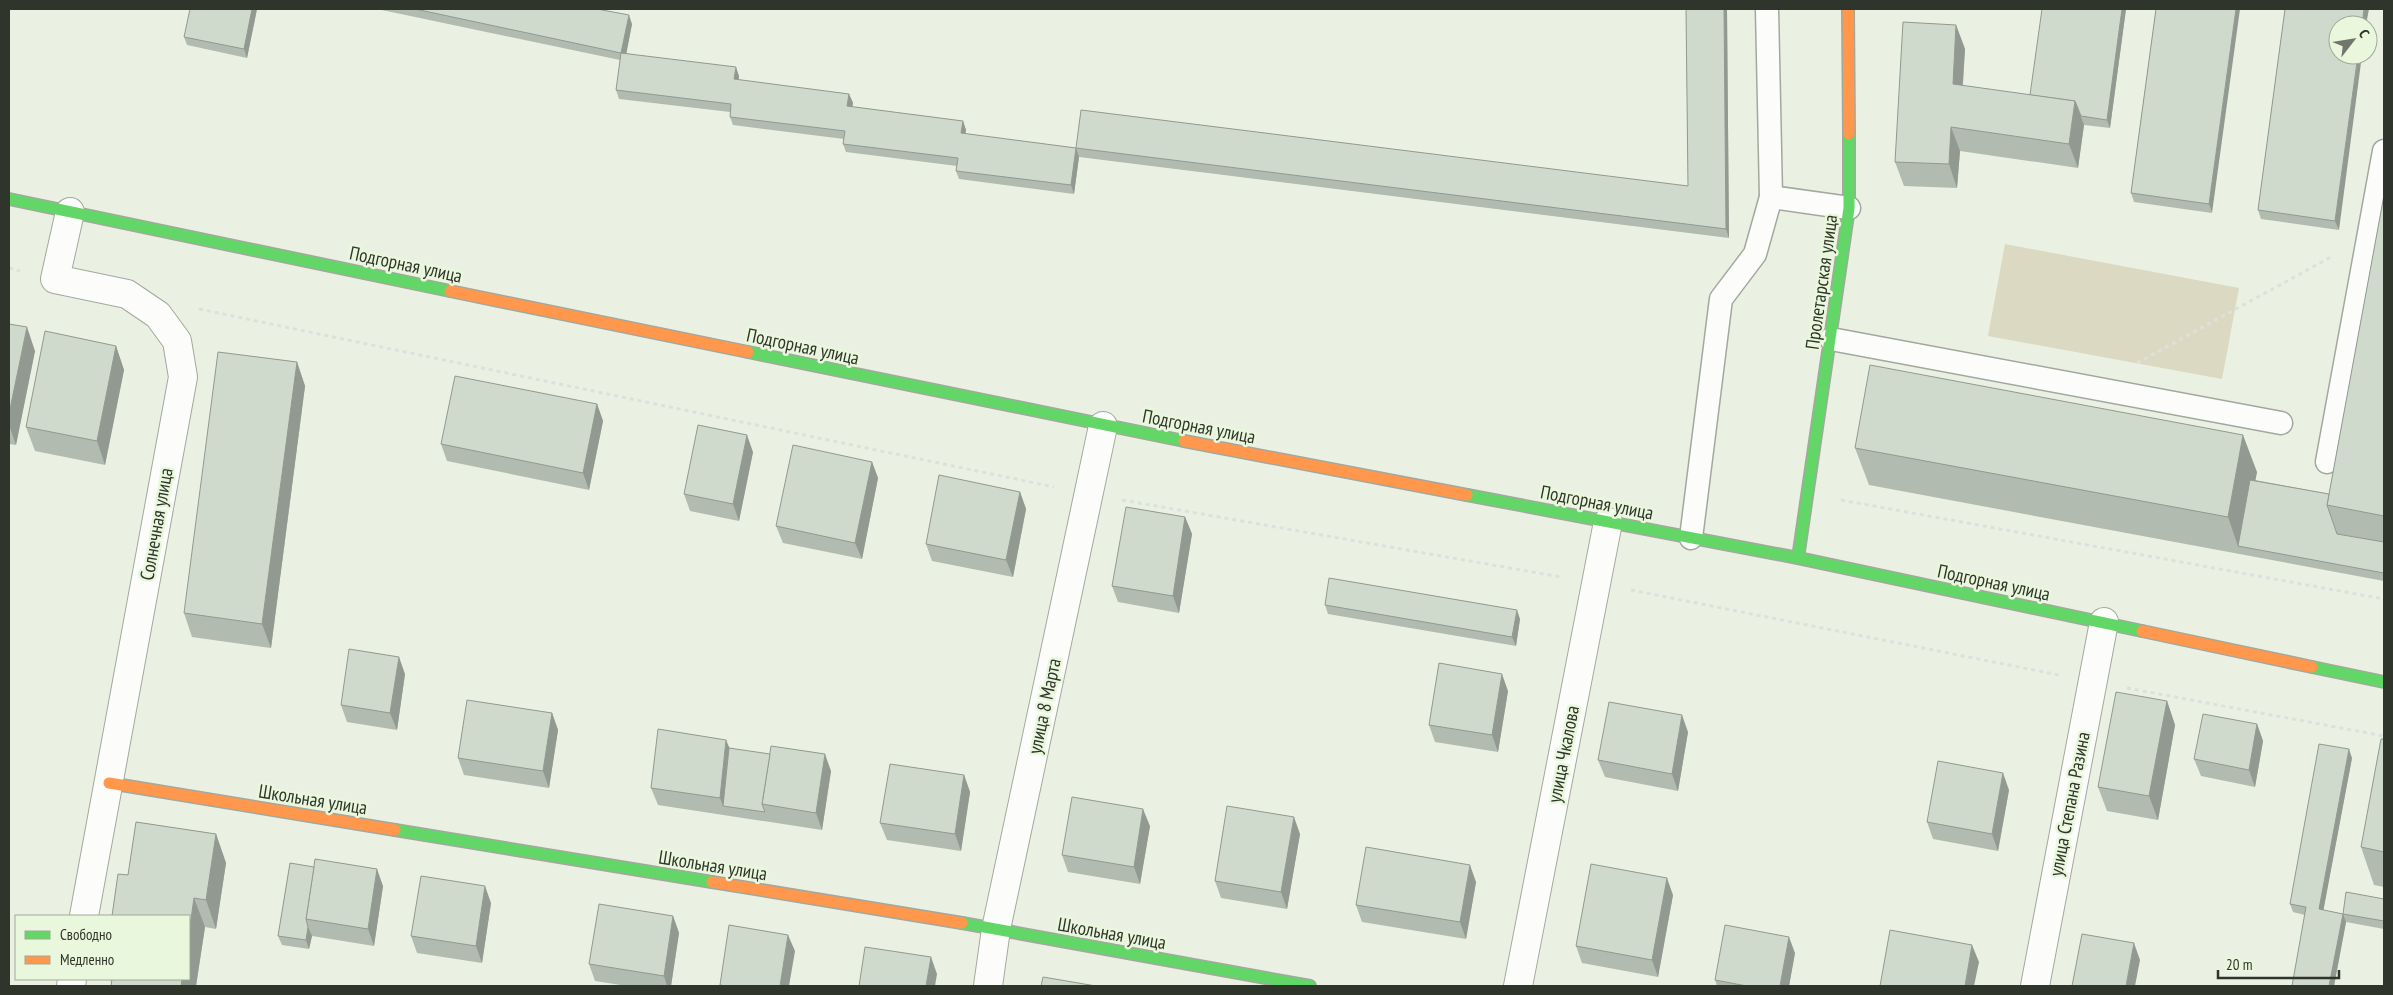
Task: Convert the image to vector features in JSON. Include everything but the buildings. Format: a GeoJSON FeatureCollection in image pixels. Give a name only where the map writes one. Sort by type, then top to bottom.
{"type":"FeatureCollection","features":[{"type":"Feature","properties":{"kind":"street","name":"Пролетарская улица"},"geometry":{"type":"LineString","coordinates":[[1798,558],[1850,208],[1848,9]]}},
{"type":"Feature","properties":{"kind":"street","name":"Подгорная улица"},"geometry":{"type":"LineString","coordinates":[[9,199],[1103,426],[1798,558],[2384,682]]}},
{"type":"Feature","properties":{"kind":"street","name":"Солнечная улица"},"geometry":{"type":"LineString","coordinates":[[70,212],[55,279],[127,294],[158,315],[177,341],[183,377],[84,915]]}},
{"type":"Feature","properties":{"kind":"street","name":"улица 8 Марта"},"geometry":{"type":"LineString","coordinates":[[988,986],[996,930],[1103,426]]}},
{"type":"Feature","properties":{"kind":"street","name":"улица Чкалова"},"geometry":{"type":"LineString","coordinates":[[1518,986],[1608,522]]}},
{"type":"Feature","properties":{"kind":"street","name":"улица Степана Разина"},"geometry":{"type":"LineString","coordinates":[[2035,986],[2104,622]]}},
{"type":"Feature","properties":{"kind":"street","name":"Школьная улица"},"geometry":{"type":"LineString","coordinates":[[109,783],[996,930],[1310,986]]}},
{"type":"Feature","properties":{"kind":"lane"},"geometry":{"type":"LineString","coordinates":[[1691,538],[1721,299],[1755,254],[1772,197],[1767,9]]}},
{"type":"Feature","properties":{"kind":"lane"},"geometry":{"type":"LineString","coordinates":[[2327,462],[2384,151]]}},
{"type":"Feature","properties":{"kind":"lane"},"geometry":{"type":"LineString","coordinates":[[1772,197],[1850,208]]}},
{"type":"Feature","properties":{"kind":"lane"},"geometry":{"type":"LineString","coordinates":[[1831,339],[2282,423]]}},
{"type":"Feature","properties":{"kind":"path"},"geometry":{"type":"LineString","coordinates":[[2090,388],[2368,237]]}},
{"type":"Feature","properties":{"kind":"path"},"geometry":{"type":"LineString","coordinates":[[195,308],[1089,494],[1596,584],[2092,682],[2384,736]]}},
{"type":"Feature","properties":{"kind":"path"},"geometry":{"type":"LineString","coordinates":[[1808,494],[2384,599]]}},
{"type":"Feature","properties":{"kind":"shaded area"},"geometry":{"type":"Polygon","coordinates":[[[2005,244],[2239,288],[2222,379],[1988,336],[2005,244]]]}},
{"type":"Feature","properties":{"kind":"traffic: fast"},"geometry":{"type":"LineString","coordinates":[[1798,558],[1849,208],[1849,134]]}},
{"type":"Feature","properties":{"kind":"traffic: fast"},"geometry":{"type":"LineString","coordinates":[[9,199],[450,291]]}},
{"type":"Feature","properties":{"kind":"traffic: fast"},"geometry":{"type":"LineString","coordinates":[[748,352],[1184,441]]}},
{"type":"Feature","properties":{"kind":"traffic: fast"},"geometry":{"type":"LineString","coordinates":[[1467,495],[1798,558],[2142,631]]}},
{"type":"Feature","properties":{"kind":"traffic: fast"},"geometry":{"type":"LineString","coordinates":[[2312,667],[2384,682]]}},
{"type":"Feature","properties":{"kind":"traffic: fast"},"geometry":{"type":"LineString","coordinates":[[395,830],[712,882]]}},
{"type":"Feature","properties":{"kind":"traffic: fast"},"geometry":{"type":"LineString","coordinates":[[962,923],[1310,986]]}},
{"type":"Feature","properties":{"kind":"traffic: slow"},"geometry":{"type":"LineString","coordinates":[[1848,9],[1849,134]]}},
{"type":"Feature","properties":{"kind":"traffic: slow"},"geometry":{"type":"LineString","coordinates":[[450,291],[748,352]]}},
{"type":"Feature","properties":{"kind":"traffic: slow"},"geometry":{"type":"LineString","coordinates":[[1184,441],[1467,495]]}},
{"type":"Feature","properties":{"kind":"traffic: slow"},"geometry":{"type":"LineString","coordinates":[[2142,631],[2312,667]]}},
{"type":"Feature","properties":{"kind":"traffic: slow"},"geometry":{"type":"LineString","coordinates":[[109,783],[395,830]]}},
{"type":"Feature","properties":{"kind":"traffic: slow"},"geometry":{"type":"LineString","coordinates":[[712,882],[962,923]]}}]}
